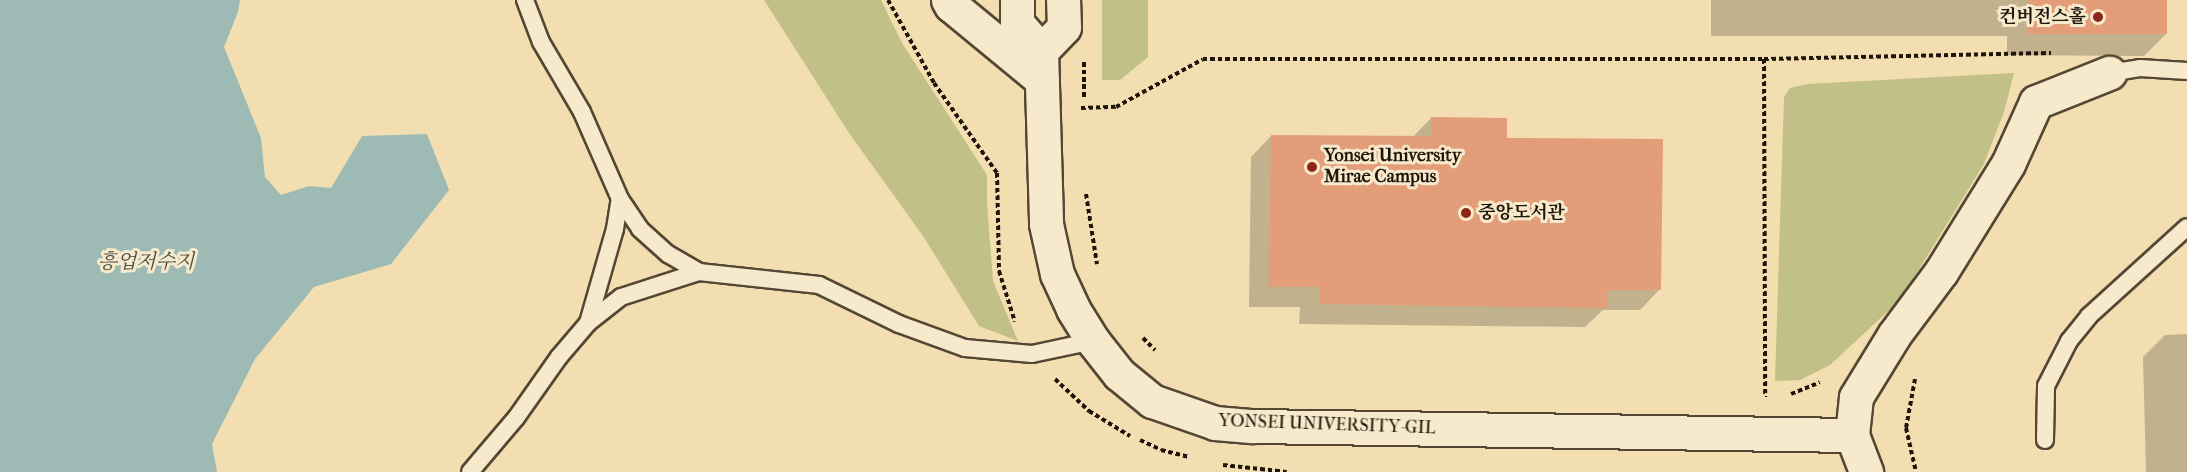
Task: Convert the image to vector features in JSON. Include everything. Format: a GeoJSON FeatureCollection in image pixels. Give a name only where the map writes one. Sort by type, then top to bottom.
{"type":"FeatureCollection","features":[{"type":"Feature","properties":{"kind":"street"},"geometry":{"type":"LineString","coordinates":[[948,0],[951,5],[1042,80]]}},
{"type":"Feature","properties":{"kind":"street"},"geometry":{"type":"LineString","coordinates":[[1017,0],[1017,23],[1042,80]]}},
{"type":"Feature","properties":{"kind":"street"},"geometry":{"type":"LineString","coordinates":[[1042,80],[1064,27],[1064,0]]}},
{"type":"Feature","properties":{"kind":"street"},"geometry":{"type":"LineString","coordinates":[[1866,472],[1852,435],[1856,397],[1894,335],[1941,272],[2008,164],[2036,102],[2109,73]]}},
{"type":"Feature","properties":{"kind":"street","name":"YONSEI UNIVERSITY-GIL"},"geometry":{"type":"LineString","coordinates":[[1042,80],[1046,224],[1057,274],[1073,309],[1093,341],[1119,374],[1152,401],[1215,423],[1852,435]]}},
{"type":"Feature","properties":{"kind":"lane"},"geometry":{"type":"LineString","coordinates":[[525,0],[541,42],[582,112],[620,199],[640,229],[668,254],[699,272]]}},
{"type":"Feature","properties":{"kind":"lane"},"geometry":{"type":"LineString","coordinates":[[2109,73],[2140,68],[2187,71]]}},
{"type":"Feature","properties":{"kind":"lane"},"geometry":{"type":"LineString","coordinates":[[588,323],[615,229],[620,199]]}},
{"type":"Feature","properties":{"kind":"lane"},"geometry":{"type":"LineString","coordinates":[[2045,440],[2046,386],[2069,341],[2089,316],[2187,227]]}},
{"type":"Feature","properties":{"kind":"lane"},"geometry":{"type":"LineString","coordinates":[[470,472],[516,418],[559,357],[588,323],[621,297],[699,272],[819,285],[899,324],[965,348],[1032,354],[1093,341]]}},
{"type":"Feature","properties":{"kind":"path"},"geometry":{"type":"LineString","coordinates":[[888,0],[934,83],[997,173],[999,271],[1012,315],[1032,354]]}},
{"type":"Feature","properties":{"kind":"path"},"geometry":{"type":"LineString","coordinates":[[1042,80],[1084,108],[1116,107],[1203,59],[1764,59],[2034,54]]}},
{"type":"Feature","properties":{"kind":"path"},"geometry":{"type":"LineString","coordinates":[[1764,59],[1765,433]]}},
{"type":"Feature","properties":{"kind":"path"},"geometry":{"type":"LineString","coordinates":[[1084,60],[1084,118]]}},
{"type":"Feature","properties":{"kind":"path"},"geometry":{"type":"LineString","coordinates":[[1085,182],[1098,268]]}},
{"type":"Feature","properties":{"kind":"path"},"geometry":{"type":"LineString","coordinates":[[1140,335],[1161,355]]}},
{"type":"Feature","properties":{"kind":"path"},"geometry":{"type":"LineString","coordinates":[[1753,396],[1765,396]]}},
{"type":"Feature","properties":{"kind":"green space"},"geometry":{"type":"Polygon","coordinates":[[[764,0],[881,0],[902,43],[987,175],[993,281],[1018,341],[979,326],[923,236],[849,133],[764,0]]]}},
{"type":"Feature","properties":{"kind":"green space"},"geometry":{"type":"Polygon","coordinates":[[[1102,0],[1148,0],[1148,57],[1120,80],[1102,80],[1102,0]]]}},
{"type":"Feature","properties":{"kind":"green space"},"geometry":{"type":"Polygon","coordinates":[[[2014,73],[2004,112],[1984,164],[1900,300],[1830,365],[1800,380],[1775,381],[1784,97],[1790,88],[1807,84],[2014,73]]]}},
{"type":"Feature","properties":{"kind":"water","name":"흥업저수지"},"geometry":{"type":"Polygon","coordinates":[[[0,0],[240,0],[238,12],[224,47],[261,138],[265,177],[281,195],[309,186],[331,188],[362,136],[427,134],[449,190],[391,264],[314,287],[255,359],[212,444],[217,472],[0,472],[0,0]]]}},
{"type":"Feature","properties":{"kind":"building","name":"컨버전스홀"},"geometry":{"type":"Polygon","coordinates":[[[2028,0],[2167,0],[2167,34],[2028,34],[2028,0]]]}},
{"type":"Feature","properties":{"kind":"building","name":"중앙도서관"},"geometry":{"type":"Polygon","coordinates":[[[1431,117],[1507,118],[1507,138],[1663,139],[1661,290],[1607,290],[1607,308],[1319,304],[1319,287],[1269,287],[1271,135],[1431,136],[1431,117]]]}},
{"type":"Feature","properties":{"kind":"place","name":"컨버전스홀"},"geometry":{"type":"Point","coordinates":[2098,17]}},
{"type":"Feature","properties":{"kind":"place","name":"Yonsei University Mirae Campus"},"geometry":{"type":"Point","coordinates":[1312,167]}},
{"type":"Feature","properties":{"kind":"place","name":"중앙도서관"},"geometry":{"type":"Point","coordinates":[1466,213]}}]}
